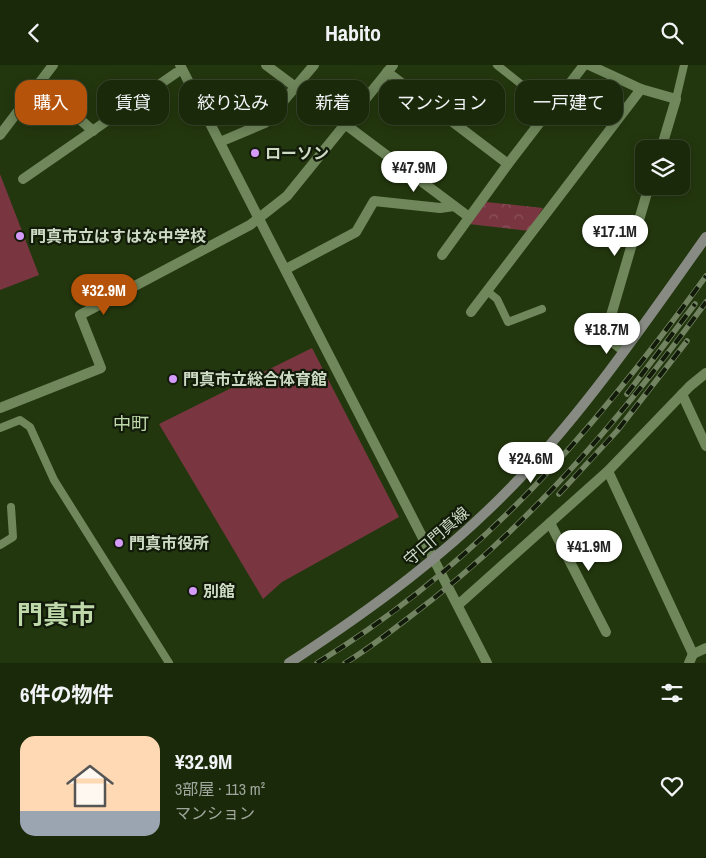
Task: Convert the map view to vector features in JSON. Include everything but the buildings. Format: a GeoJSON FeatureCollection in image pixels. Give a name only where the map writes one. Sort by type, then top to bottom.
{"type":"FeatureCollection","features":[{"type":"Feature","properties":{"kind":"main road","name":"守口門真線"},"geometry":{"type":"LineString","coordinates":[[289,663],[358,619],[435,559],[519,479],[592,395],[706,237]]}},
{"type":"Feature","properties":{"kind":"street"},"geometry":{"type":"LineString","coordinates":[[41,80],[53,65]]}},
{"type":"Feature","properties":{"kind":"street"},"geometry":{"type":"LineString","coordinates":[[266,65],[295,87]]}},
{"type":"Feature","properties":{"kind":"street"},"geometry":{"type":"LineString","coordinates":[[220,142],[265,123],[314,65]]}},
{"type":"Feature","properties":{"kind":"street"},"geometry":{"type":"LineString","coordinates":[[572,80],[584,65]]}},
{"type":"Feature","properties":{"kind":"street"},"geometry":{"type":"LineString","coordinates":[[589,65],[640,89],[676,99],[664,140]]}},
{"type":"Feature","properties":{"kind":"street"},"geometry":{"type":"LineString","coordinates":[[22,179],[93,131],[178,69],[220,142],[487,663]]}},
{"type":"Feature","properties":{"kind":"street"},"geometry":{"type":"LineString","coordinates":[[369,94],[390,69],[401,80]]}},
{"type":"Feature","properties":{"kind":"street"},"geometry":{"type":"LineString","coordinates":[[471,312],[640,89]]}},
{"type":"Feature","properties":{"kind":"street"},"geometry":{"type":"LineString","coordinates":[[0,135],[15,115]]}},
{"type":"Feature","properties":{"kind":"street"},"geometry":{"type":"LineString","coordinates":[[86,125],[93,131]]}},
{"type":"Feature","properties":{"kind":"street"},"geometry":{"type":"LineString","coordinates":[[0,408],[101,368],[80,315],[259,219],[287,196],[343,125]]}},
{"type":"Feature","properties":{"kind":"street"},"geometry":{"type":"LineString","coordinates":[[345,125],[469,217]]}},
{"type":"Feature","properties":{"kind":"street"},"geometry":{"type":"LineString","coordinates":[[456,125],[508,164]]}},
{"type":"Feature","properties":{"kind":"street"},"geometry":{"type":"LineString","coordinates":[[442,255],[538,125]]}},
{"type":"Feature","properties":{"kind":"street"},"geometry":{"type":"LineString","coordinates":[[624,351],[605,336],[646,195]]}},
{"type":"Feature","properties":{"kind":"street"},"geometry":{"type":"LineString","coordinates":[[286,269],[356,232],[374,201],[440,208],[454,206]]}},
{"type":"Feature","properties":{"kind":"street"},"geometry":{"type":"LineString","coordinates":[[458,605],[608,471],[682,394],[706,373]]}},
{"type":"Feature","properties":{"kind":"street"},"geometry":{"type":"LineString","coordinates":[[682,394],[706,446]]}},
{"type":"Feature","properties":{"kind":"street"},"geometry":{"type":"LineString","coordinates":[[608,471],[691,658],[706,648]]}},
{"type":"Feature","properties":{"kind":"street"},"geometry":{"type":"LineString","coordinates":[[550,523],[606,632]]}},
{"type":"Feature","properties":{"kind":"lane"},"geometry":{"type":"LineString","coordinates":[[497,65],[516,80]]}},
{"type":"Feature","properties":{"kind":"lane"},"geometry":{"type":"LineString","coordinates":[[676,99],[684,65]]}},
{"type":"Feature","properties":{"kind":"lane"},"geometry":{"type":"LineString","coordinates":[[487,291],[497,299],[508,322],[542,309]]}},
{"type":"Feature","properties":{"kind":"lane"},"geometry":{"type":"LineString","coordinates":[[0,427],[20,420],[30,427],[54,480],[169,663]]}},
{"type":"Feature","properties":{"kind":"lane"},"geometry":{"type":"LineString","coordinates":[[0,545],[13,537],[11,507]]}},
{"type":"Feature","properties":{"kind":"green space"},"geometry":{"type":"Polygon","coordinates":[[[0,174],[39,275],[0,290],[0,174]]]}},
{"type":"Feature","properties":{"kind":"green space"},"geometry":{"type":"Polygon","coordinates":[[[486,202],[543,208],[529,231],[469,224],[486,202]]]}},
{"type":"Feature","properties":{"kind":"green space"},"geometry":{"type":"Polygon","coordinates":[[[312,348],[399,517],[282,582],[263,599],[159,424],[312,348]]]}},
{"type":"Feature","properties":{"kind":"railway"},"geometry":{"type":"LineString","coordinates":[[317,663],[376,624],[432,582],[483,537],[577,439],[664,333],[706,276]]}},
{"type":"Feature","properties":{"kind":"railway"},"geometry":{"type":"LineString","coordinates":[[345,663],[407,619],[450,585],[492,549],[531,511],[605,431],[706,302]]}},
{"type":"Feature","properties":{"kind":"railway"},"geometry":{"type":"LineString","coordinates":[[627,394],[695,304]]}},
{"type":"Feature","properties":{"kind":"railway"},"geometry":{"type":"LineString","coordinates":[[559,494],[617,431],[687,341]]}},
{"type":"Feature","properties":{"kind":"place","name":"ローソン"},"geometry":{"type":"Point","coordinates":[255,153]}},
{"type":"Feature","properties":{"kind":"place","name":"門真市立はすはな中学校"},"geometry":{"type":"Point","coordinates":[20,236]}},
{"type":"Feature","properties":{"kind":"place","name":"門真市立総合体育館"},"geometry":{"type":"Point","coordinates":[173,379]}},
{"type":"Feature","properties":{"kind":"place","name":"門真市役所"},"geometry":{"type":"Point","coordinates":[119,543]}},
{"type":"Feature","properties":{"kind":"place","name":"別館"},"geometry":{"type":"Point","coordinates":[193,591]}},
{"type":"Feature","properties":{"kind":"district","name":"中町"},"geometry":{"type":"Point","coordinates":[131,424]}},
{"type":"Feature","properties":{"kind":"district","name":"門真市"},"geometry":{"type":"Point","coordinates":[56,615]}}]}
